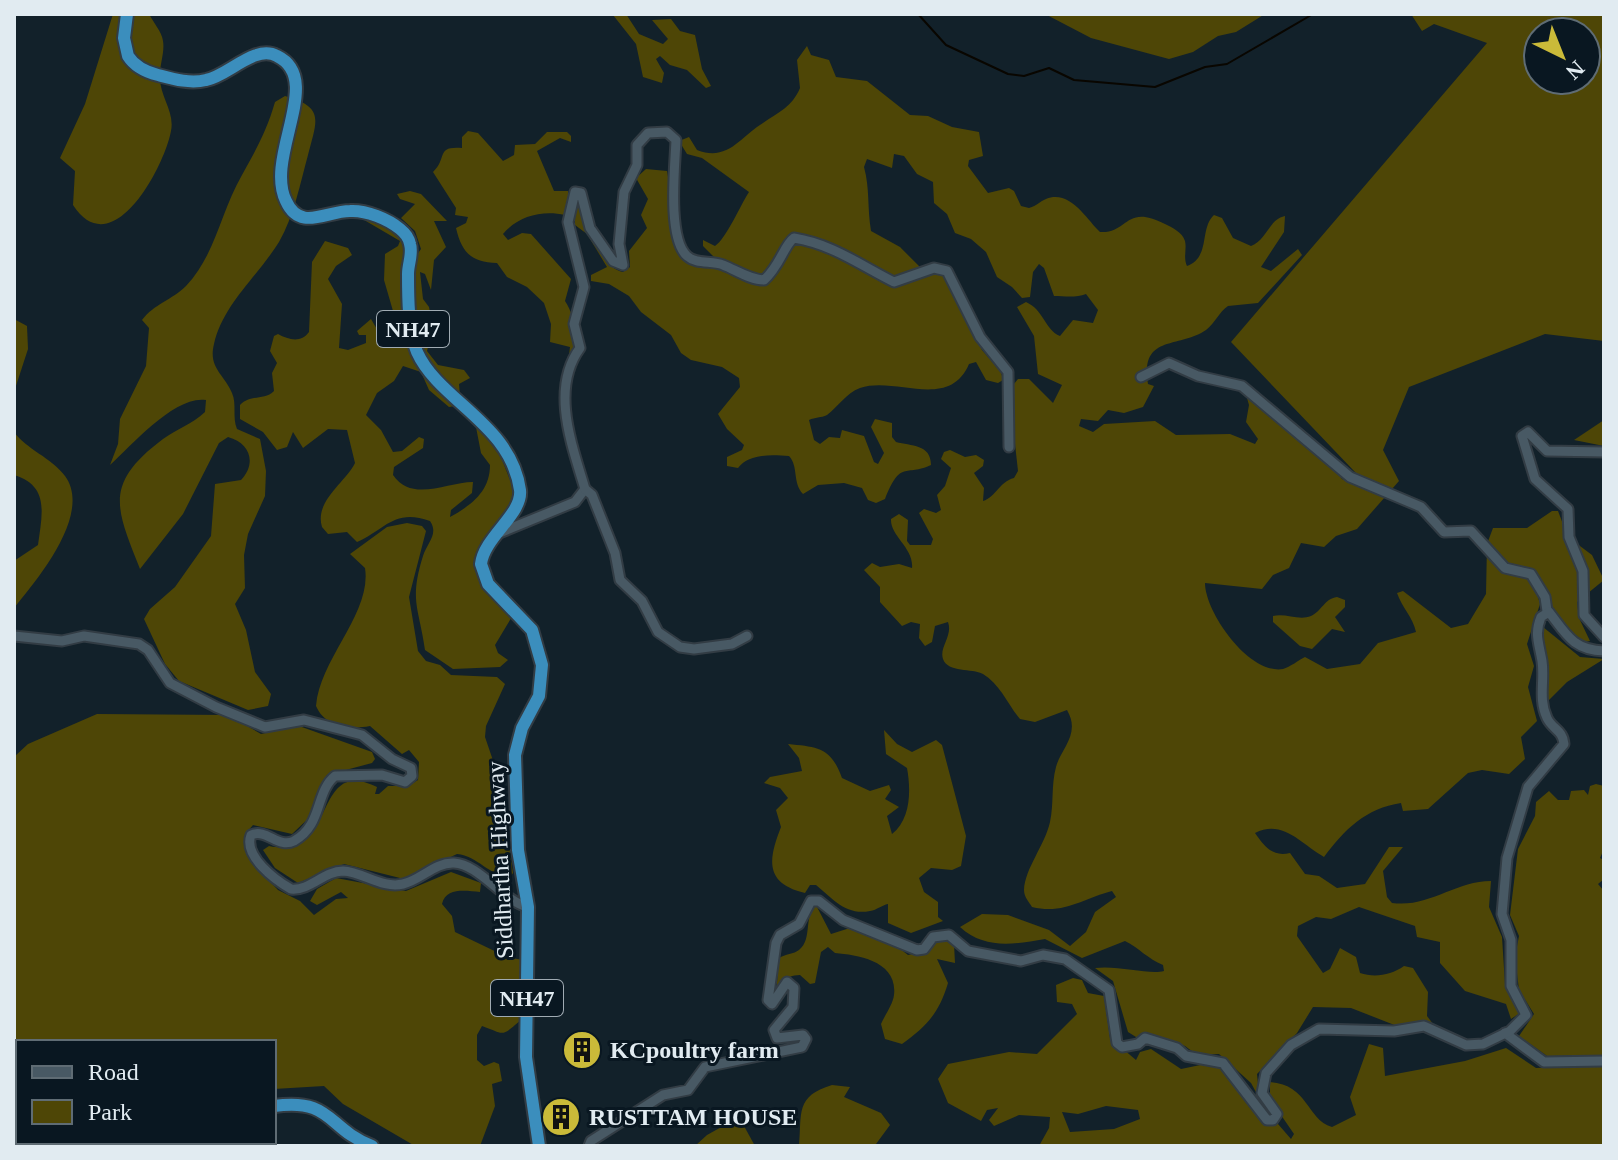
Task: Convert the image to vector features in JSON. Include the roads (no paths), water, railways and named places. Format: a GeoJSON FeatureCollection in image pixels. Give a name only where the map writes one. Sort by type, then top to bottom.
{"type":"FeatureCollection","features":[{"type":"Feature","properties":{"kind":"highway","name":"Siddhartha Highway"},"geometry":{"type":"LineString","coordinates":[[127,14],[124,38],[128,56],[135,65],[150,73],[200,81],[268,53],[278,56],[294,70],[298,90],[280,169],[284,198],[292,211],[303,218],[318,218],[345,211],[362,212],[394,225],[408,237],[416,349],[427,366],[494,434],[520,490],[514,511],[495,533],[482,558],[483,574],[532,630],[542,665],[539,696],[522,728],[515,755],[518,850],[528,907],[526,1057],[539,1146]]}},
{"type":"Feature","properties":{"kind":"highway"},"geometry":{"type":"LineString","coordinates":[[276,1106],[303,1103],[316,1107],[372,1146]]}},
{"type":"Feature","properties":{"kind":"street"},"geometry":{"type":"LineString","coordinates":[[747,636],[732,644],[694,649],[680,647],[658,632],[642,601],[620,580],[603,521],[592,495],[585,489],[566,414],[566,374],[580,348],[574,324],[584,294],[582,274],[569,230],[573,197],[575,192],[581,193],[590,228],[610,258],[623,265],[619,244],[625,189],[637,165],[639,142],[656,130],[668,132],[676,140],[673,167],[676,229],[683,251],[693,260],[717,263],[764,280],[780,264],[788,242],[794,238],[846,253],[863,267],[894,282],[934,268],[947,271],[978,335],[1008,372],[1009,447]]}},
{"type":"Feature","properties":{"kind":"street"},"geometry":{"type":"LineString","coordinates":[[1141,377],[1169,363],[1180,365],[1198,376],[1242,386],[1350,477],[1421,507],[1444,532],[1471,531],[1505,568],[1531,574],[1545,597],[1547,611],[1570,641],[1584,649],[1604,651]]}},
{"type":"Feature","properties":{"kind":"street"},"geometry":{"type":"LineString","coordinates":[[1604,452],[1547,451],[1528,432],[1522,436],[1535,479],[1568,509],[1569,537],[1583,571],[1583,612],[1592,628],[1604,637]]}},
{"type":"Feature","properties":{"kind":"street"},"geometry":{"type":"LineString","coordinates":[[495,533],[575,502],[585,489]]}},
{"type":"Feature","properties":{"kind":"street"},"geometry":{"type":"LineString","coordinates":[[589,1146],[663,1095],[688,1090],[705,1067],[802,1047],[806,1039],[803,1035],[777,1038],[774,1030],[793,1007],[794,988],[787,982],[778,999],[772,1004],[768,1000],[776,943],[780,935],[799,924],[811,901],[819,901],[843,920],[917,950],[924,949],[933,937],[949,935],[968,951],[1021,961],[1043,955],[1065,959],[1109,990],[1117,1043],[1122,1047],[1138,1044],[1145,1038],[1177,1048],[1186,1056],[1223,1063],[1267,1120],[1273,1120],[1277,1114],[1262,1093],[1266,1073],[1291,1045],[1319,1029],[1394,1031],[1424,1026],[1466,1045],[1483,1044],[1505,1033],[1519,1025],[1526,1015],[1511,986],[1511,940],[1502,914],[1507,858],[1528,787],[1564,744],[1561,733],[1548,720],[1542,697],[1542,663],[1536,634],[1541,617],[1547,611]]}},
{"type":"Feature","properties":{"kind":"street"},"geometry":{"type":"LineString","coordinates":[[14,636],[62,641],[84,636],[139,644],[170,683],[216,707],[265,727],[304,720],[365,736],[392,759],[411,768],[412,776],[405,782],[382,775],[335,776],[327,786],[315,819],[295,840],[283,843],[263,833],[251,835],[249,846],[260,863],[291,889],[302,889],[341,871],[399,885],[441,866],[456,863],[468,866],[517,903],[528,907]]}},
{"type":"Feature","properties":{"kind":"street"},"geometry":{"type":"LineString","coordinates":[[1505,1033],[1544,1062],[1604,1061]]}},
{"type":"Feature","properties":{"kind":"waterway"},"geometry":{"type":"LineString","coordinates":[[918,14],[946,45],[1008,74],[1024,76],[1049,68],[1074,80],[1155,87],[1205,67],[1227,64],[1313,14]]}},
{"type":"Feature","properties":{"kind":"place","name":"KCpoultry farm"},"geometry":{"type":"Point","coordinates":[582,1050]}},
{"type":"Feature","properties":{"kind":"place","name":"RUSTTAM HOUSE"},"geometry":{"type":"Point","coordinates":[561,1117]}}]}
